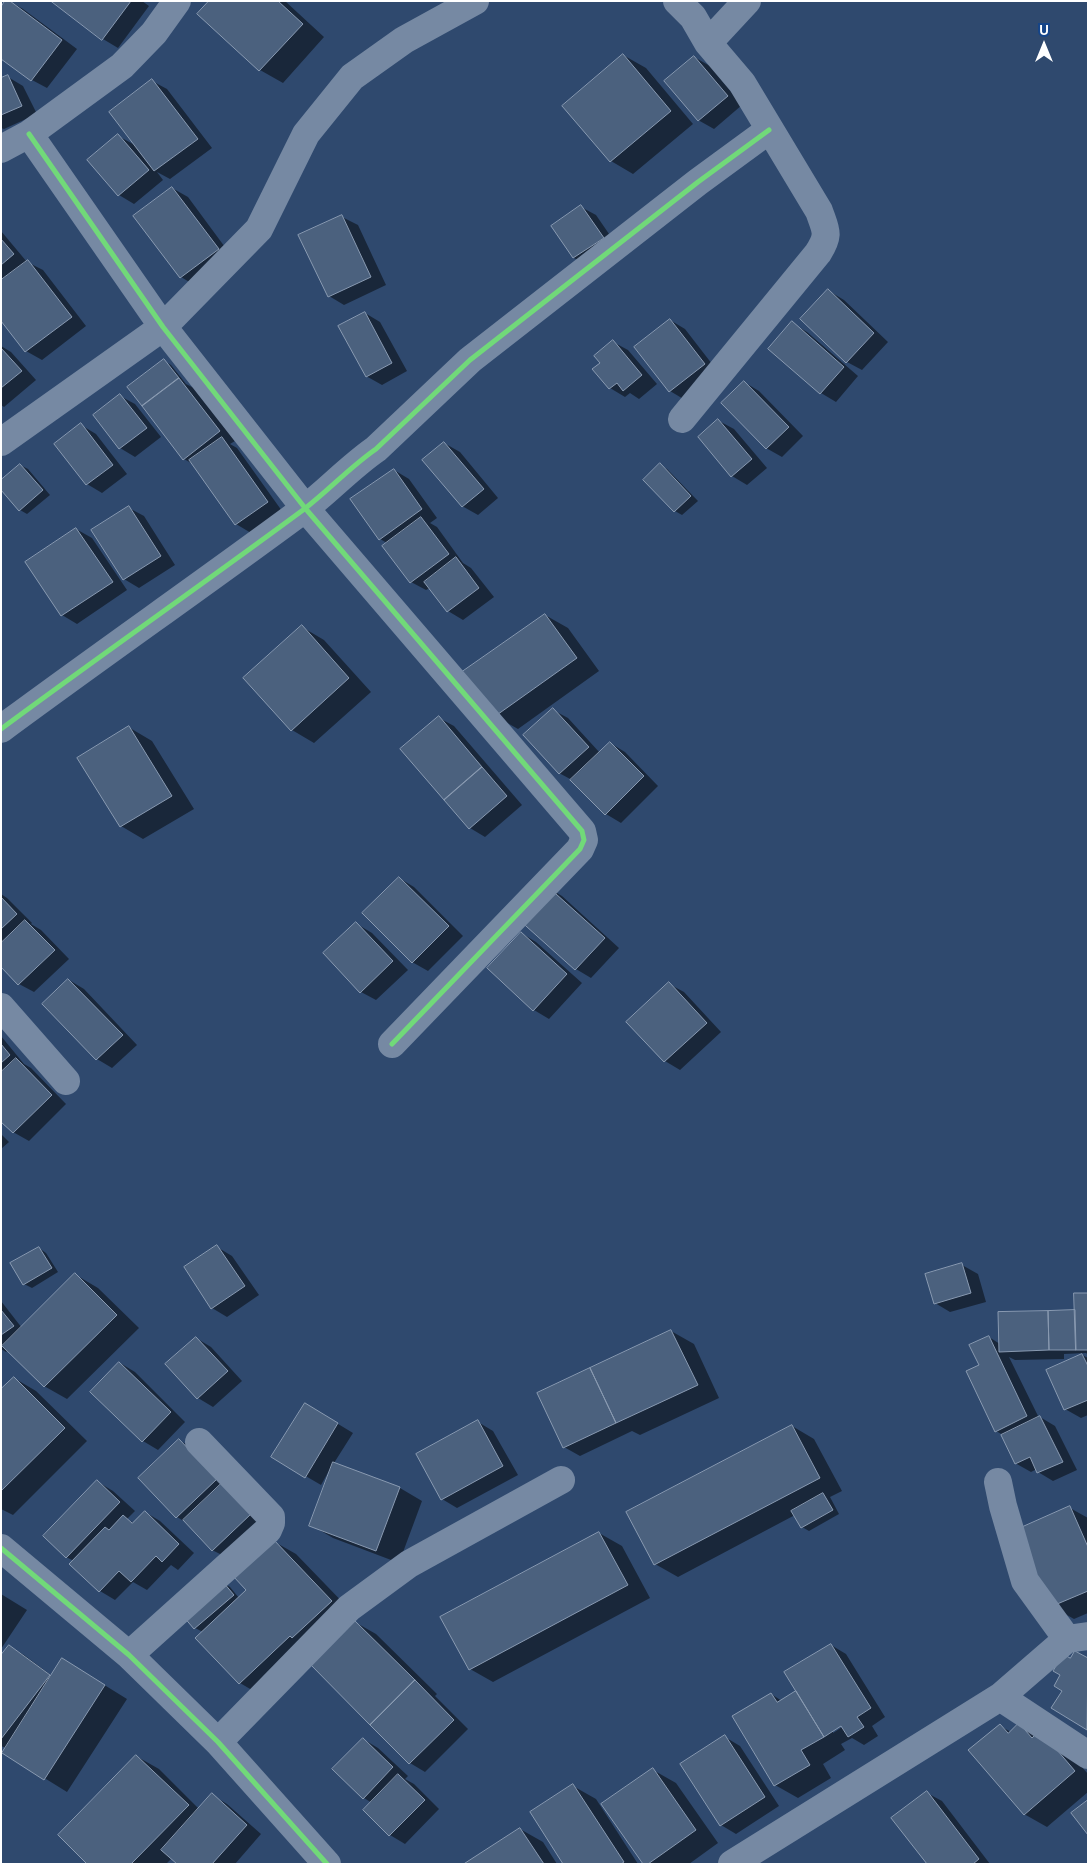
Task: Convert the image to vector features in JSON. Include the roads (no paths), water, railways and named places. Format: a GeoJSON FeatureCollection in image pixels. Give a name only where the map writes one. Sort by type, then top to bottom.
{"type":"FeatureCollection","features":[{"type":"Feature","properties":{"kind":"street"},"geometry":{"type":"LineString","coordinates":[[1,148],[29,134],[122,66],[154,33],[177,1]]}},
{"type":"Feature","properties":{"kind":"street"},"geometry":{"type":"LineString","coordinates":[[1,442],[163,327],[259,228],[306,134],[352,77],[404,40],[475,1]]}},
{"type":"Feature","properties":{"kind":"street"},"geometry":{"type":"LineString","coordinates":[[678,1],[693,16],[708,43],[742,83],[819,212],[827,232],[826,240],[818,253],[682,419]]}},
{"type":"Feature","properties":{"kind":"street"},"geometry":{"type":"LineString","coordinates":[[708,43],[748,1]]}},
{"type":"Feature","properties":{"kind":"street"},"geometry":{"type":"LineString","coordinates":[[1,729],[305,508],[376,448],[470,360],[698,182],[769,130]]}},
{"type":"Feature","properties":{"kind":"street"},"geometry":{"type":"LineString","coordinates":[[29,134],[163,327],[305,508],[582,831],[584,840],[580,848],[392,1044]]}},
{"type":"Feature","properties":{"kind":"street"},"geometry":{"type":"LineString","coordinates":[[1,1008],[66,1081]]}},
{"type":"Feature","properties":{"kind":"street"},"geometry":{"type":"LineString","coordinates":[[129,1655],[268,1530],[271,1524],[271,1516],[199,1442]]}},
{"type":"Feature","properties":{"kind":"street"},"geometry":{"type":"LineString","coordinates":[[218,1742],[349,1608],[409,1564],[561,1480]]}},
{"type":"Feature","properties":{"kind":"street"},"geometry":{"type":"LineString","coordinates":[[732,1864],[1000,1697],[1077,1638],[1025,1581],[998,1482]]}},
{"type":"Feature","properties":{"kind":"street"},"geometry":{"type":"LineString","coordinates":[[1,1548],[129,1655],[218,1742],[327,1864]]}},
{"type":"Feature","properties":{"kind":"street"},"geometry":{"type":"LineString","coordinates":[[1000,1697],[1088,1755]]}}]}
